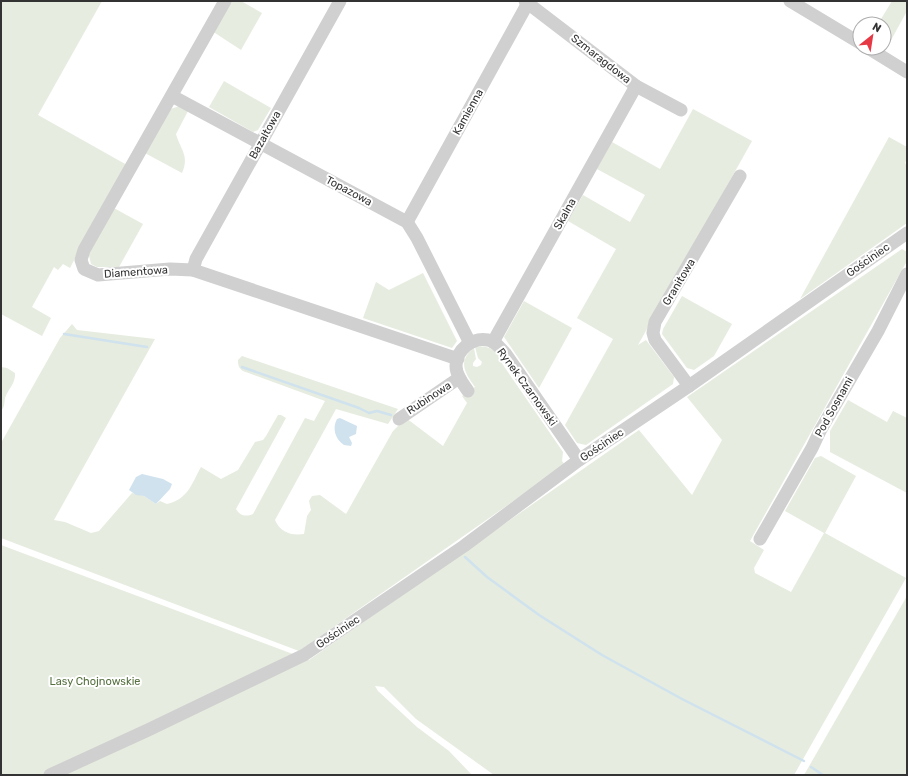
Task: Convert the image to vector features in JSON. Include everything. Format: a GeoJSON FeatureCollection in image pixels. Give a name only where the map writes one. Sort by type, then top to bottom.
{"type":"FeatureCollection","features":[{"type":"Feature","properties":{"kind":"street","name":"Diamentowa"},"geometry":{"type":"LineString","coordinates":[[225,1],[84,250],[81,260],[84,269],[92,274],[170,269],[193,270],[458,359]]}},
{"type":"Feature","properties":{"kind":"street","name":"Bazaltowa"},"geometry":{"type":"LineString","coordinates":[[193,270],[196,258],[340,1]]}},
{"type":"Feature","properties":{"kind":"street"},"geometry":{"type":"LineString","coordinates":[[790,1],[852,38]]}},
{"type":"Feature","properties":{"kind":"street","name":"Szmaragdowa"},"geometry":{"type":"LineString","coordinates":[[527,2],[636,86],[681,110]]}},
{"type":"Feature","properties":{"kind":"street","name":"Kamienna"},"geometry":{"type":"LineString","coordinates":[[407,222],[527,2]]}},
{"type":"Feature","properties":{"kind":"street"},"geometry":{"type":"LineString","coordinates":[[881,56],[907,72]]}},
{"type":"Feature","properties":{"kind":"street","name":"Skalna"},"geometry":{"type":"LineString","coordinates":[[493,342],[636,86]]}},
{"type":"Feature","properties":{"kind":"street","name":"Topazowa"},"geometry":{"type":"LineString","coordinates":[[172,96],[407,222]]}},
{"type":"Feature","properties":{"kind":"street","name":"Granitowa"},"geometry":{"type":"LineString","coordinates":[[689,386],[655,340],[653,330],[655,322],[740,176]]}},
{"type":"Feature","properties":{"kind":"street"},"geometry":{"type":"LineString","coordinates":[[407,222],[417,238],[470,343],[462,349],[456,367],[459,378],[468,391]]}},
{"type":"Feature","properties":{"kind":"street","name":"Gościniec"},"geometry":{"type":"LineString","coordinates":[[50,775],[298,658],[464,546],[579,460],[689,386],[907,233]]}},
{"type":"Feature","properties":{"kind":"street","name":"Pod Sosnami"},"geometry":{"type":"LineString","coordinates":[[760,539],[878,331],[907,274]]}},
{"type":"Feature","properties":{"kind":"street","name":"Rynek Czarnowski"},"geometry":{"type":"LineString","coordinates":[[470,343],[482,340],[493,342],[505,353],[579,460]]}},
{"type":"Feature","properties":{"kind":"street","name":"Rubinowa"},"geometry":{"type":"LineString","coordinates":[[399,419],[459,378]]}},
{"type":"Feature","properties":{"kind":"green space"},"geometry":{"type":"Polygon","coordinates":[[[1,1],[102,1],[38,115],[127,165],[95,219],[70,268],[63,264],[58,270],[54,267],[32,307],[51,318],[42,336],[1,314],[1,1]]]}},
{"type":"Feature","properties":{"kind":"green space"},"geometry":{"type":"Polygon","coordinates":[[[229,1],[241,1],[262,13],[241,50],[212,31],[229,1]]]}},
{"type":"Feature","properties":{"kind":"green space"},"geometry":{"type":"Polygon","coordinates":[[[892,1],[907,1],[907,11],[892,38],[892,16],[883,16],[892,1]]]}},
{"type":"Feature","properties":{"kind":"green space"},"geometry":{"type":"Polygon","coordinates":[[[224,81],[271,108],[258,130],[253,132],[209,107],[224,81]]]}},
{"type":"Feature","properties":{"kind":"green space"},"geometry":{"type":"Polygon","coordinates":[[[180,106],[188,111],[176,134],[185,157],[182,173],[143,152],[167,110],[180,106]]]}},
{"type":"Feature","properties":{"kind":"green space"},"geometry":{"type":"Polygon","coordinates":[[[693,109],[752,141],[638,345],[646,340],[674,377],[673,384],[586,445],[577,443],[565,425],[613,339],[577,318],[616,249],[568,221],[583,195],[630,222],[645,195],[597,169],[612,142],[660,169],[693,109]]]}},
{"type":"Feature","properties":{"kind":"green space"},"geometry":{"type":"Polygon","coordinates":[[[889,137],[907,147],[907,159],[905,163],[907,165],[907,223],[800,299],[889,137]]]}},
{"type":"Feature","properties":{"kind":"green space"},"geometry":{"type":"Polygon","coordinates":[[[112,207],[143,224],[119,267],[97,267],[91,264],[88,251],[112,207]]]}},
{"type":"Feature","properties":{"kind":"green space","name":"Lasy Chojnowskie"},"geometry":{"type":"Polygon","coordinates":[[[902,249],[907,252],[907,261],[750,541],[764,550],[754,568],[755,573],[791,592],[824,533],[785,511],[815,458],[821,456],[856,476],[825,533],[906,578],[794,775],[494,775],[416,719],[384,687],[375,686],[378,691],[417,727],[449,751],[472,775],[1,775],[1,545],[309,660],[639,430],[692,495],[722,440],[687,397],[902,249]]]}},
{"type":"Feature","properties":{"kind":"green space"},"geometry":{"type":"Polygon","coordinates":[[[423,273],[457,341],[452,348],[363,318],[376,282],[389,290],[423,273]]]}},
{"type":"Feature","properties":{"kind":"green space"},"geometry":{"type":"Polygon","coordinates":[[[682,296],[732,324],[714,356],[694,370],[687,368],[662,334],[663,329],[682,296]]]}},
{"type":"Feature","properties":{"kind":"green space"},"geometry":{"type":"Polygon","coordinates":[[[524,301],[572,328],[539,388],[504,337],[524,301]]]}},
{"type":"Feature","properties":{"kind":"green space"},"geometry":{"type":"Polygon","coordinates":[[[72,324],[77,330],[155,339],[54,520],[65,522],[91,533],[99,531],[132,493],[144,496],[156,504],[160,501],[167,504],[180,499],[184,495],[201,467],[221,479],[238,470],[255,442],[263,440],[278,415],[281,415],[286,418],[236,509],[243,515],[253,514],[305,418],[314,421],[325,401],[243,371],[239,367],[238,362],[242,356],[398,409],[388,424],[336,409],[275,520],[280,528],[290,534],[304,534],[307,516],[311,510],[309,501],[312,496],[320,495],[346,514],[393,431],[406,418],[443,446],[467,403],[462,396],[475,387],[468,377],[464,367],[464,362],[474,348],[476,359],[473,366],[477,367],[481,365],[482,362],[478,358],[475,347],[485,347],[491,349],[504,360],[501,362],[563,452],[562,461],[565,465],[299,651],[1,538],[1,443],[60,338],[72,324]]]}},
{"type":"Feature","properties":{"kind":"green space"},"geometry":{"type":"Polygon","coordinates":[[[1,367],[7,368],[15,373],[15,377],[12,386],[6,395],[4,406],[1,411],[1,367]]]}},
{"type":"Feature","properties":{"kind":"green space"},"geometry":{"type":"Polygon","coordinates":[[[848,400],[887,422],[893,411],[907,418],[907,493],[830,452],[830,431],[848,400]]]}},
{"type":"Feature","properties":{"kind":"green space"},"geometry":{"type":"Polygon","coordinates":[[[907,596],[907,775],[804,775],[907,596]]]}},
{"type":"Feature","properties":{"kind":"water"},"geometry":{"type":"Polygon","coordinates":[[[340,418],[357,426],[356,434],[349,437],[352,443],[351,446],[341,443],[335,433],[335,422],[340,418]]]}},
{"type":"Feature","properties":{"kind":"water"},"geometry":{"type":"Polygon","coordinates":[[[142,474],[163,479],[172,484],[170,489],[156,504],[144,496],[136,495],[129,490],[136,477],[142,474]]]}},
{"type":"Feature","properties":{"kind":"waterway"},"geometry":{"type":"LineString","coordinates":[[64,334],[147,347]]}},
{"type":"Feature","properties":{"kind":"waterway"},"geometry":{"type":"LineString","coordinates":[[242,367],[359,408],[369,413],[377,411],[391,415]]}},
{"type":"Feature","properties":{"kind":"waterway"},"geometry":{"type":"LineString","coordinates":[[465,557],[487,577],[539,615],[602,655],[682,699],[804,761]]}},
{"type":"Feature","properties":{"kind":"waterway"},"geometry":{"type":"LineString","coordinates":[[811,767],[823,775]]}}]}
